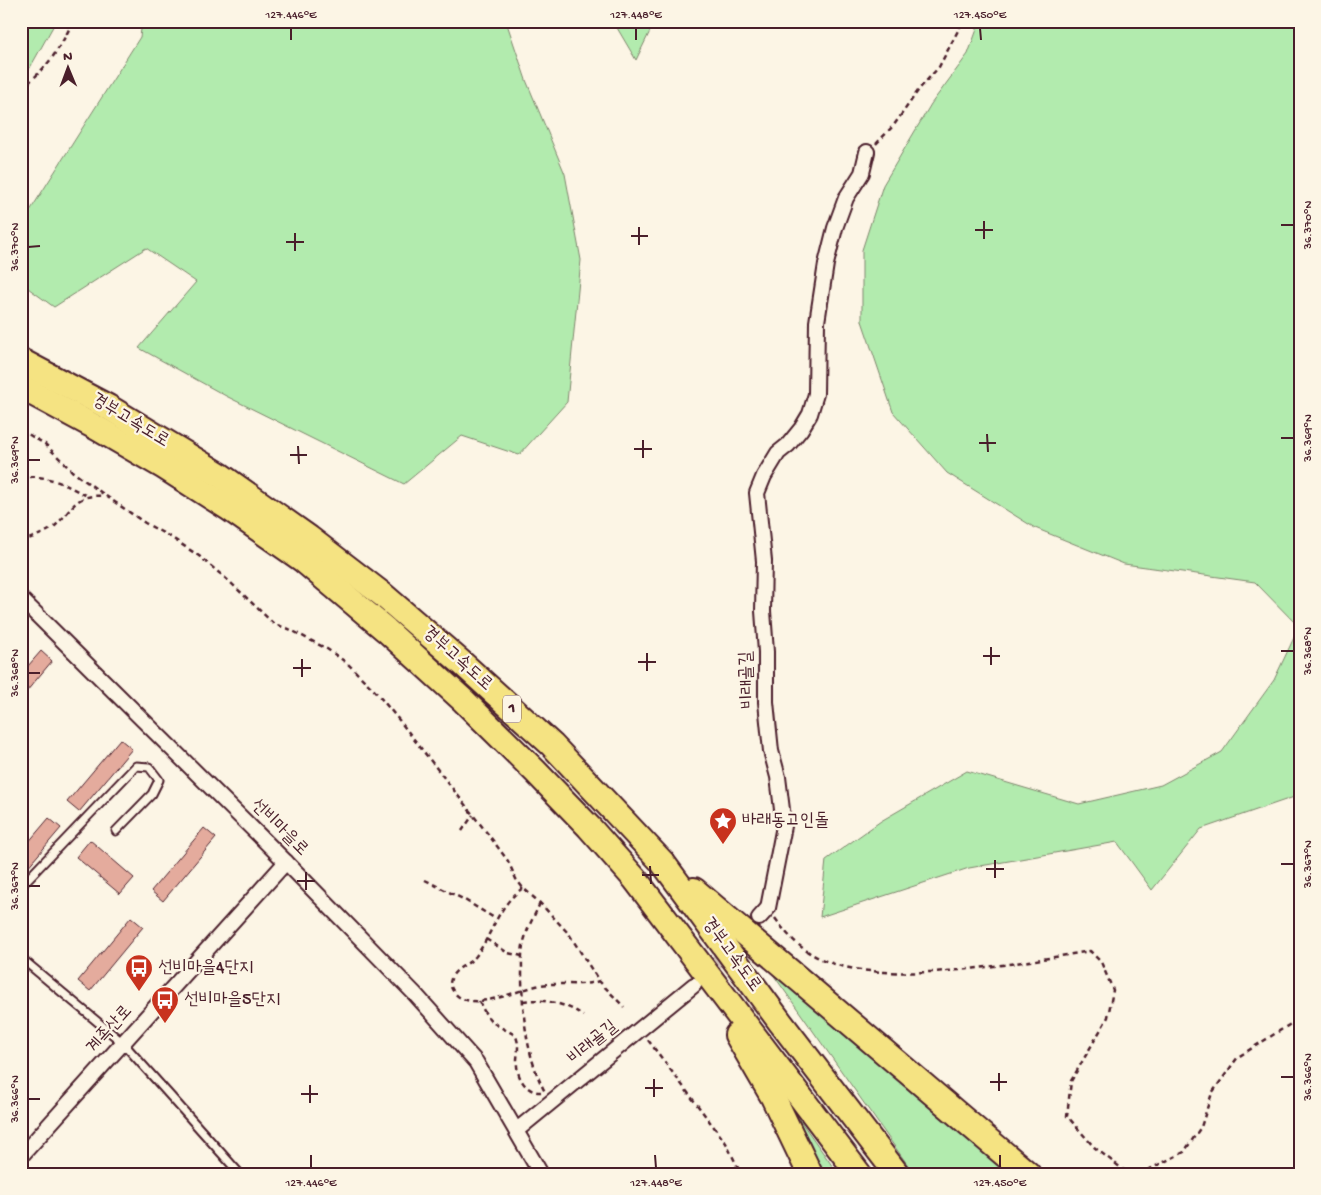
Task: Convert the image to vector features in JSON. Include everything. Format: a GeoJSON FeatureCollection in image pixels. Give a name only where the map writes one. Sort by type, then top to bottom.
{"type":"FeatureCollection","features":[{"type":"Feature","properties":{"kind":"highway","name":"경부고속도로"},"geometry":{"type":"LineString","coordinates":[[21,361],[108,407],[220,475],[310,538],[384,595],[552,745],[663,864],[781,1023],[897,1174]]}},
{"type":"Feature","properties":{"kind":"highway","name":"경부고속도로"},"geometry":{"type":"LineString","coordinates":[[21,387],[164,467],[230,509],[303,560],[386,630],[464,701],[542,778],[635,879],[859,1174]]}},
{"type":"Feature","properties":{"kind":"highway"},"geometry":{"type":"LineString","coordinates":[[663,864],[1028,1174]]}},
{"type":"Feature","properties":{"kind":"highway"},"geometry":{"type":"LineString","coordinates":[[635,879],[707,984],[774,1097],[810,1174]]}},
{"type":"Feature","properties":{"kind":"street","name":"비래골길"},"geometry":{"type":"LineString","coordinates":[[764,913],[784,826],[778,777],[771,751],[766,702],[766,652],[763,610],[764,561],[757,493],[764,476],[778,454],[801,429],[810,414],[816,394],[817,322],[826,264],[835,228],[846,198],[862,173],[867,152]]}},
{"type":"Feature","properties":{"kind":"street","name":"선비마을로"},"geometry":{"type":"LineString","coordinates":[[21,599],[373,949],[476,1062],[541,1174]]}},
{"type":"Feature","properties":{"kind":"street","name":"계족산로"},"geometry":{"type":"LineString","coordinates":[[21,1156],[286,862]]}},
{"type":"Feature","properties":{"kind":"street","name":"비래골길"},"geometry":{"type":"LineString","coordinates":[[517,1130],[694,985]]}},
{"type":"Feature","properties":{"kind":"lane"},"geometry":{"type":"LineString","coordinates":[[21,886],[136,766],[149,767],[159,780],[152,794],[116,831]]}},
{"type":"Feature","properties":{"kind":"lane"},"geometry":{"type":"LineString","coordinates":[[21,958],[123,1043],[240,1174]]}},
{"type":"Feature","properties":{"kind":"path"},"geometry":{"type":"LineString","coordinates":[[21,89],[34,79],[54,58],[74,21]]}},
{"type":"Feature","properties":{"kind":"path"},"geometry":{"type":"LineString","coordinates":[[867,152],[894,125],[920,88],[940,67],[963,21]]}},
{"type":"Feature","properties":{"kind":"path"},"geometry":{"type":"LineString","coordinates":[[21,430],[45,444],[72,472],[145,523],[199,556],[230,582],[274,624],[289,629],[327,649],[347,663],[400,720],[508,861],[516,879],[523,888],[569,934],[599,981],[624,1007]]}},
{"type":"Feature","properties":{"kind":"path"},"geometry":{"type":"LineString","coordinates":[[21,478],[43,477],[87,496],[106,496]]}},
{"type":"Feature","properties":{"kind":"path"},"geometry":{"type":"LineString","coordinates":[[21,542],[56,525],[76,502],[87,496]]}},
{"type":"Feature","properties":{"kind":"path"},"geometry":{"type":"LineString","coordinates":[[462,831],[473,816]]}},
{"type":"Feature","properties":{"kind":"path"},"geometry":{"type":"LineString","coordinates":[[425,880],[463,899],[496,920]]}},
{"type":"Feature","properties":{"kind":"path"},"geometry":{"type":"LineString","coordinates":[[523,888],[507,901],[475,958],[453,974],[450,979],[452,990],[456,995],[469,1001],[479,1001],[540,985],[584,985],[599,981]]}},
{"type":"Feature","properties":{"kind":"path"},"geometry":{"type":"LineString","coordinates":[[479,1001],[488,1018],[494,1024],[515,1035],[517,1038],[516,1066],[525,1086],[538,1093],[545,1092],[540,1082],[527,1039],[522,991],[524,939],[540,903]]}},
{"type":"Feature","properties":{"kind":"path"},"geometry":{"type":"LineString","coordinates":[[764,913],[790,938],[820,958],[860,971],[907,973],[976,969],[1090,951],[1101,962],[1113,990],[1108,1017],[1071,1081],[1067,1116],[1094,1147],[1125,1171],[1142,1174],[1184,1152],[1201,1127],[1212,1093],[1238,1057],[1300,1018]]}},
{"type":"Feature","properties":{"kind":"path"},"geometry":{"type":"LineString","coordinates":[[486,939],[508,953],[522,956]]}},
{"type":"Feature","properties":{"kind":"path"},"geometry":{"type":"LineString","coordinates":[[523,1001],[533,999],[546,1001],[571,1009],[583,1016]]}},
{"type":"Feature","properties":{"kind":"path"},"geometry":{"type":"LineString","coordinates":[[640,1029],[726,1144],[741,1174]]}},
{"type":"Feature","properties":{"kind":"green space"},"geometry":{"type":"Polygon","coordinates":[[[21,21],[56,21],[21,84],[21,21]]]}},
{"type":"Feature","properties":{"kind":"green space"},"geometry":{"type":"Polygon","coordinates":[[[142,21],[506,21],[526,80],[565,174],[581,260],[567,402],[519,455],[462,436],[404,484],[226,396],[139,348],[196,282],[146,248],[54,307],[21,283],[21,225],[140,37],[142,21]]]}},
{"type":"Feature","properties":{"kind":"green space"},"geometry":{"type":"Polygon","coordinates":[[[613,21],[655,21],[636,60],[613,21]]]}},
{"type":"Feature","properties":{"kind":"green space"},"geometry":{"type":"Polygon","coordinates":[[[980,21],[1300,21],[1300,795],[1201,829],[1152,890],[1117,842],[969,868],[820,917],[826,860],[881,821],[967,771],[1079,804],[1161,785],[1222,752],[1274,680],[1299,627],[1255,582],[1124,564],[1035,528],[947,473],[893,412],[862,321],[862,250],[883,185],[931,104],[968,54],[980,21]]]}},
{"type":"Feature","properties":{"kind":"green space"},"geometry":{"type":"Polygon","coordinates":[[[765,963],[1014,1174],[914,1174],[765,963]]]}},
{"type":"Feature","properties":{"kind":"green space"},"geometry":{"type":"Polygon","coordinates":[[[792,1109],[838,1174],[821,1174],[792,1109]]]}},
{"type":"Feature","properties":{"kind":"building"},"geometry":{"type":"Polygon","coordinates":[[[41,651],[52,661],[21,698],[21,674],[41,651]]]}},
{"type":"Feature","properties":{"kind":"building"},"geometry":{"type":"Polygon","coordinates":[[[120,739],[132,749],[79,812],[67,802],[120,739]]]}},
{"type":"Feature","properties":{"kind":"building"},"geometry":{"type":"Polygon","coordinates":[[[49,818],[61,828],[21,875],[21,851],[49,818]]]}},
{"type":"Feature","properties":{"kind":"building"},"geometry":{"type":"Polygon","coordinates":[[[204,828],[216,838],[163,901],[151,891],[204,828]]]}},
{"type":"Feature","properties":{"kind":"building"},"geometry":{"type":"Polygon","coordinates":[[[90,840],[134,878],[120,894],[76,857],[90,840]]]}},
{"type":"Feature","properties":{"kind":"building"},"geometry":{"type":"Polygon","coordinates":[[[131,917],[143,927],[90,991],[78,981],[131,917]]]}},
{"type":"Feature","properties":{"kind":"tunnel"},"geometry":{"type":"LineString","coordinates":[[701,978],[759,918]]}},
{"type":"Feature","properties":{"kind":"place","name":"바래동고인돌"},"geometry":{"type":"Point","coordinates":[723,845]}},
{"type":"Feature","properties":{"kind":"place","name":"선비마을4단지"},"geometry":{"type":"Point","coordinates":[139,992]}},
{"type":"Feature","properties":{"kind":"place","name":"선비마을5단지"},"geometry":{"type":"Point","coordinates":[165,1024]}}]}
